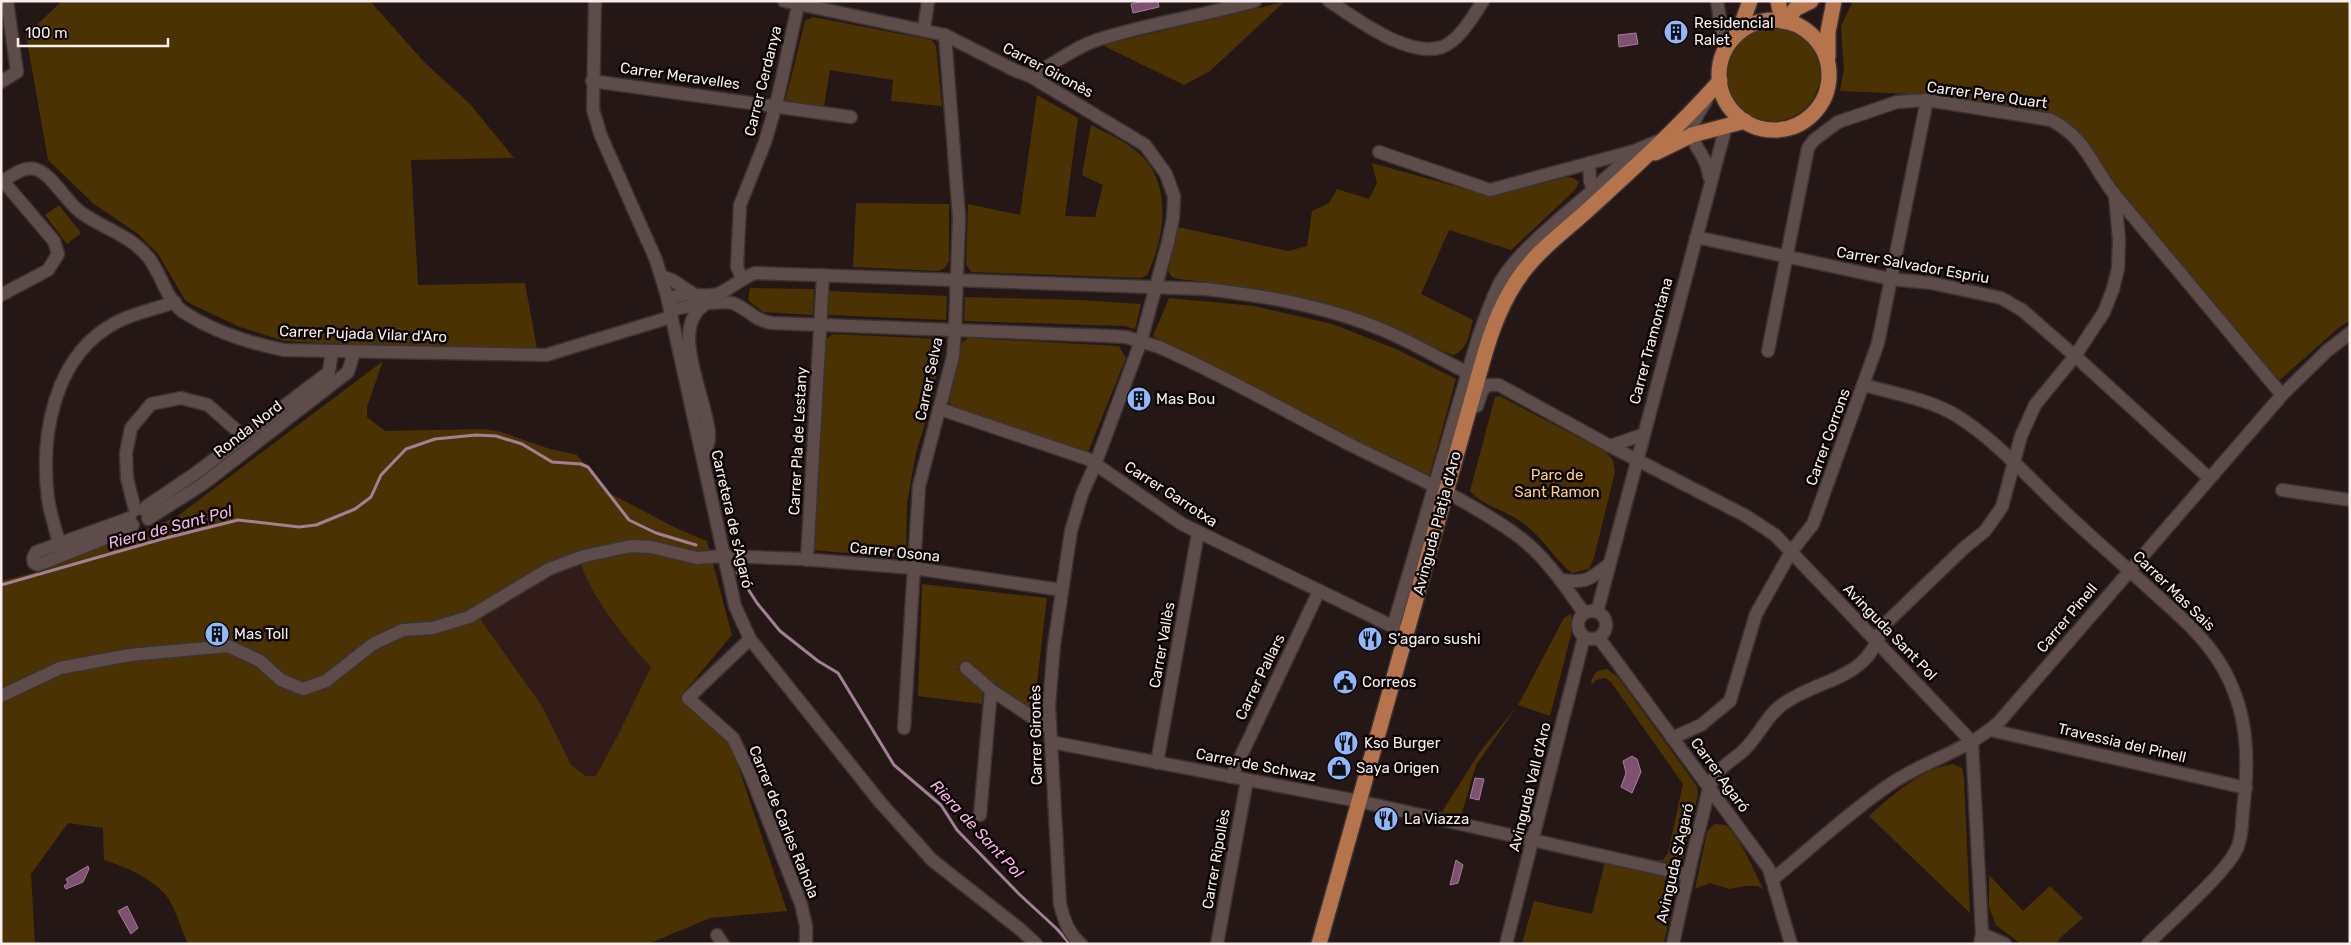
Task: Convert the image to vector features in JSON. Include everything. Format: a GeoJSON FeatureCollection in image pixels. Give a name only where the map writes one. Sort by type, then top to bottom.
{"type":"FeatureCollection","features":[{"type":"Feature","properties":{"kind":"main road"},"geometry":{"type":"LineString","coordinates":[[1740,32],[1750,1]]}},
{"type":"Feature","properties":{"kind":"main road"},"geometry":{"type":"LineString","coordinates":[[1778,1],[1785,21]]}},
{"type":"Feature","properties":{"kind":"main road"},"geometry":{"type":"LineString","coordinates":[[1791,1],[1811,2]]}},
{"type":"Feature","properties":{"kind":"main road"},"geometry":{"type":"LineString","coordinates":[[1828,63],[1816,39],[1803,28],[1785,21],[1762,22],[1740,32],[1725,50],[1720,64],[1720,81],[1726,103],[1745,121],[1761,128],[1772,130],[1790,128],[1806,120],[1818,108],[1824,98],[1829,81],[1828,32],[1834,1]]}},
{"type":"Feature","properties":{"kind":"main road"},"geometry":{"type":"LineString","coordinates":[[1785,21],[1794,9],[1811,2]]}},
{"type":"Feature","properties":{"kind":"main road","name":"Avinguda Platja d'Aro"},"geometry":{"type":"LineString","coordinates":[[1319,944],[1358,800],[1400,630],[1440,491],[1458,448],[1496,319],[1517,280],[1535,257],[1641,154],[1666,142],[1720,81]]}},
{"type":"Feature","properties":{"kind":"main road"},"geometry":{"type":"LineString","coordinates":[[1666,142],[1745,121]]}},
{"type":"Feature","properties":{"kind":"street"},"geometry":{"type":"LineString","coordinates":[[1,82],[17,72],[7,1]]}},
{"type":"Feature","properties":{"kind":"street","name":"Carretera de s'Agaró"},"geometry":{"type":"LineString","coordinates":[[595,1],[592,81],[593,110],[601,136],[656,260],[661,276],[670,309],[735,606],[750,639],[880,802],[932,860],[1036,944]]}},
{"type":"Feature","properties":{"kind":"street","name":"Carrer Gironès"},"geometry":{"type":"LineString","coordinates":[[784,1],[798,6],[945,35],[1030,76],[1145,146],[1166,174],[1174,196],[1173,218],[1140,341],[1095,464],[1082,494],[1071,531],[1053,654],[1049,705],[1060,904],[1064,922],[1073,938],[1081,944]]}},
{"type":"Feature","properties":{"kind":"street"},"geometry":{"type":"LineString","coordinates":[[924,30],[928,1]]}},
{"type":"Feature","properties":{"kind":"street"},"geometry":{"type":"LineString","coordinates":[[1030,76],[1048,67],[1071,50],[1098,40],[1255,1]]}},
{"type":"Feature","properties":{"kind":"street"},"geometry":{"type":"LineString","coordinates":[[1329,1],[1373,30],[1424,49],[1443,46],[1458,35],[1483,1]]}},
{"type":"Feature","properties":{"kind":"street"},"geometry":{"type":"LineString","coordinates":[[1717,1],[1725,50]]}},
{"type":"Feature","properties":{"kind":"street","name":"Carrer Cerdanya"},"geometry":{"type":"LineString","coordinates":[[742,278],[737,267],[740,205],[765,142],[776,105],[798,6]]}},
{"type":"Feature","properties":{"kind":"street"},"geometry":{"type":"LineString","coordinates":[[1719,18],[1726,28],[1740,32]]}},
{"type":"Feature","properties":{"kind":"street","name":"Carrer Selva"},"geometry":{"type":"LineString","coordinates":[[904,728],[919,486],[953,356],[956,330],[959,217],[945,35]]}},
{"type":"Feature","properties":{"kind":"street","name":"Carrer Meravelles"},"geometry":{"type":"LineString","coordinates":[[592,81],[852,117]]}},
{"type":"Feature","properties":{"kind":"street"},"geometry":{"type":"LineString","coordinates":[[1710,94],[1694,123],[1692,135],[1709,167],[1710,183]]}},
{"type":"Feature","properties":{"kind":"street","name":"Carrer Pere Quart"},"geometry":{"type":"LineString","coordinates":[[1768,351],[1808,148],[1814,140],[1838,122],[1896,102],[1926,100],[2051,120],[2068,128],[2079,139],[2103,180],[2115,195],[2282,395]]}},
{"type":"Feature","properties":{"kind":"street","name":"Carrer Corrons"},"geometry":{"type":"LineString","coordinates":[[1672,738],[1700,725],[1730,701],[1756,614],[1791,552],[1813,524],[1878,342],[1926,100]]}},
{"type":"Feature","properties":{"kind":"street","name":"Carrer Tramontana"},"geometry":{"type":"LineString","coordinates":[[1591,612],[1608,565],[1726,126]]}},
{"type":"Feature","properties":{"kind":"street"},"geometry":{"type":"LineString","coordinates":[[1666,142],[1683,144],[1700,150]]}},
{"type":"Feature","properties":{"kind":"street"},"geometry":{"type":"LineString","coordinates":[[1379,152],[1490,190],[1589,163],[1641,154]]}},
{"type":"Feature","properties":{"kind":"street"},"geometry":{"type":"LineString","coordinates":[[1440,491],[1478,338],[1502,279],[1538,239],[1593,190],[1641,154]]}},
{"type":"Feature","properties":{"kind":"street"},"geometry":{"type":"LineString","coordinates":[[1589,163],[1590,181],[1593,190]]}},
{"type":"Feature","properties":{"kind":"street","name":"Carrer Pujada Vilar d'Aro"},"geometry":{"type":"LineString","coordinates":[[2,181],[27,168],[38,170],[77,210],[92,220],[121,233],[139,247],[149,258],[181,310],[210,326],[255,344],[284,350],[546,354],[670,309]]}},
{"type":"Feature","properties":{"kind":"street"},"geometry":{"type":"LineString","coordinates":[[1,295],[48,270],[58,254],[54,241],[2,181]]}},
{"type":"Feature","properties":{"kind":"street","name":"Avinguda S'Agaró"},"geometry":{"type":"LineString","coordinates":[[1673,944],[1709,789],[1715,776],[1723,766],[1749,746],[1774,711],[1802,693],[1851,672],[1870,654],[1878,643],[1883,626],[1964,548],[1986,531],[2002,507],[2021,436],[2035,405],[2075,356],[2104,312],[2114,289],[2118,268],[2119,240],[2115,195]]}},
{"type":"Feature","properties":{"kind":"street","name":"Carrer Salvador Espriu"},"geometry":{"type":"LineString","coordinates":[[1696,237],[1891,279],[1931,283],[2001,298],[2022,310],[2209,478]]}},
{"type":"Feature","properties":{"kind":"street"},"geometry":{"type":"LineString","coordinates":[[670,309],[674,296],[692,293],[718,294],[742,278],[756,273],[1155,286],[1264,296],[1335,313],[1383,330],[1468,373]]}},
{"type":"Feature","properties":{"kind":"street","name":"Carrer Pla de Ľestany"},"geometry":{"type":"LineString","coordinates":[[807,560],[823,275]]}},
{"type":"Feature","properties":{"kind":"street"},"geometry":{"type":"LineString","coordinates":[[661,276],[672,280],[692,293]]}},
{"type":"Feature","properties":{"kind":"street"},"geometry":{"type":"LineString","coordinates":[[59,544],[48,500],[46,446],[60,384],[84,345],[117,322],[175,302]]}},
{"type":"Feature","properties":{"kind":"street"},"geometry":{"type":"LineString","coordinates":[[670,309],[681,306],[703,306],[719,302],[734,303],[759,320],[1109,336],[1140,341],[1174,354],[1440,491],[1518,536],[1535,551],[1591,612],[1604,617],[1607,625],[1606,631],[1599,638],[1593,640],[1584,637],[1580,633],[1578,624],[1591,612]]}},
{"type":"Feature","properties":{"kind":"street"},"geometry":{"type":"LineString","coordinates":[[702,460],[709,440],[690,354],[688,332],[696,311],[703,306]]}},
{"type":"Feature","properties":{"kind":"street","name":"Carrer Pinell"},"geometry":{"type":"LineString","coordinates":[[1772,880],[1888,785],[1914,769],[1972,742],[1990,730],[2282,395],[2327,351],[2350,333]]}},
{"type":"Feature","properties":{"kind":"street","name":"Ronda Nord"},"geometry":{"type":"LineString","coordinates":[[332,351],[329,372],[196,473],[147,506],[138,516],[129,529],[38,564],[34,563],[33,558],[36,552],[138,516],[203,484],[348,372],[354,352]]}},
{"type":"Feature","properties":{"kind":"street","name":"Avinguda Sant Pol"},"geometry":{"type":"LineString","coordinates":[[1458,448],[1468,436],[1482,391],[1492,384],[1499,385],[1610,446],[1746,516],[1775,535],[1972,742]]}},
{"type":"Feature","properties":{"kind":"street","name":"Carrer Mas Sais"},"geometry":{"type":"LineString","coordinates":[[1864,385],[1927,402],[1955,415],[1982,433],[2185,621],[2224,669],[2237,698],[2244,722],[2247,751],[2246,788],[2239,844],[2228,864],[2150,943]]}},
{"type":"Feature","properties":{"kind":"street"},"geometry":{"type":"LineString","coordinates":[[138,516],[127,478],[126,452],[131,428],[151,404],[182,398],[208,405],[243,436]]}},
{"type":"Feature","properties":{"kind":"street","name":"Carrer Garrotxa"},"geometry":{"type":"LineString","coordinates":[[940,409],[1088,459],[1198,533],[1400,630]]}},
{"type":"Feature","properties":{"kind":"street"},"geometry":{"type":"LineString","coordinates":[[1610,446],[1642,435]]}},
{"type":"Feature","properties":{"kind":"street"},"geometry":{"type":"LineString","coordinates":[[2282,490],[2350,500]]}},
{"type":"Feature","properties":{"kind":"street","name":"Carrer Vallès"},"geometry":{"type":"LineString","coordinates":[[1157,763],[1198,533]]}},
{"type":"Feature","properties":{"kind":"street","name":"Carrer Osona"},"geometry":{"type":"LineString","coordinates":[[1,696],[60,668],[130,655],[228,646],[260,661],[281,680],[303,689],[326,681],[373,644],[403,630],[433,628],[469,617],[549,569],[584,556],[631,546],[651,547],[697,558],[723,556],[913,568],[1062,590]]}},
{"type":"Feature","properties":{"kind":"street"},"geometry":{"type":"LineString","coordinates":[[1560,580],[1580,582],[1593,577],[1608,565]]}},
{"type":"Feature","properties":{"kind":"street","name":"Carrer Pallars"},"geometry":{"type":"LineString","coordinates":[[1231,776],[1319,592]]}},
{"type":"Feature","properties":{"kind":"street","name":"Avinguda Vall d'Aro"},"geometry":{"type":"LineString","coordinates":[[1506,944],[1584,637]]}},
{"type":"Feature","properties":{"kind":"street","name":"Carrer Agaró"},"geometry":{"type":"LineString","coordinates":[[1599,638],[1769,869],[1791,944]]}},
{"type":"Feature","properties":{"kind":"street","name":"Carrer de Carles Rahola"},"geometry":{"type":"LineString","coordinates":[[750,639],[688,698],[733,738],[751,776],[801,904],[806,926],[806,944]]}},
{"type":"Feature","properties":{"kind":"street"},"geometry":{"type":"LineString","coordinates":[[966,668],[992,690],[1050,729]]}},
{"type":"Feature","properties":{"kind":"street"},"geometry":{"type":"LineString","coordinates":[[980,815],[992,690]]}},
{"type":"Feature","properties":{"kind":"street","name":"Travessia del Pinell"},"geometry":{"type":"LineString","coordinates":[[1990,730],[2246,788]]}},
{"type":"Feature","properties":{"kind":"street","name":"Carrer de Schwaz"},"geometry":{"type":"LineString","coordinates":[[1051,742],[1358,800],[1688,875]]}},
{"type":"Feature","properties":{"kind":"street"},"geometry":{"type":"LineString","coordinates":[[1972,742],[1981,939],[2005,944]]}},
{"type":"Feature","properties":{"kind":"street","name":"Carrer Ripollès"},"geometry":{"type":"LineString","coordinates":[[1217,944],[1247,780]]}},
{"type":"Feature","properties":{"kind":"shaded area"},"geometry":{"type":"Polygon","coordinates":[[[1144,1],[1158,1],[1159,7],[1133,13],[1131,4],[1144,1]]]}},
{"type":"Feature","properties":{"kind":"shaded area"},"geometry":{"type":"Polygon","coordinates":[[[1636,33],[1638,44],[1619,47],[1618,35],[1636,33]]]}},
{"type":"Feature","properties":{"kind":"shaded area"},"geometry":{"type":"Polygon","coordinates":[[[580,563],[597,596],[615,624],[651,667],[596,776],[586,776],[571,765],[542,706],[478,616],[531,582],[580,563]]]}},
{"type":"Feature","properties":{"kind":"shaded area"},"geometry":{"type":"Polygon","coordinates":[[[1632,756],[1637,759],[1641,772],[1632,793],[1621,787],[1626,773],[1623,761],[1632,756]]]}},
{"type":"Feature","properties":{"kind":"shaded area"},"geometry":{"type":"Polygon","coordinates":[[[1475,778],[1484,779],[1479,800],[1470,798],[1475,778]]]}},
{"type":"Feature","properties":{"kind":"shaded area"},"geometry":{"type":"Polygon","coordinates":[[[1456,860],[1463,865],[1458,883],[1450,885],[1456,860]]]}},
{"type":"Feature","properties":{"kind":"shaded area"},"geometry":{"type":"Polygon","coordinates":[[[88,866],[89,869],[83,882],[66,889],[64,886],[68,883],[66,879],[88,866]]]}},
{"type":"Feature","properties":{"kind":"shaded area"},"geometry":{"type":"Polygon","coordinates":[[[127,906],[138,928],[131,934],[118,911],[127,906]]]}},
{"type":"Feature","properties":{"kind":"green space"},"geometry":{"type":"Polygon","coordinates":[[[62,1],[370,1],[425,63],[469,103],[514,158],[411,160],[418,285],[525,283],[537,349],[376,346],[284,341],[240,327],[185,300],[158,254],[138,234],[94,204],[48,160],[26,35],[62,1]]]}},
{"type":"Feature","properties":{"kind":"green space"},"geometry":{"type":"Polygon","coordinates":[[[1853,1],[2350,1],[2350,320],[2336,330],[2273,386],[2116,195],[2073,131],[2030,110],[1934,95],[1840,91],[1844,69],[1841,26],[1853,1]]]}},
{"type":"Feature","properties":{"kind":"green space"},"geometry":{"type":"Polygon","coordinates":[[[1284,2],[1210,71],[1184,85],[1102,45],[1284,2]]]}},
{"type":"Feature","properties":{"kind":"green space"},"geometry":{"type":"Polygon","coordinates":[[[813,17],[932,40],[936,46],[942,106],[891,101],[893,80],[830,70],[824,106],[785,102],[805,21],[813,17]]]}},
{"type":"Feature","properties":{"kind":"green space"},"geometry":{"type":"Polygon","coordinates":[[[1773,27],[1791,30],[1806,41],[1817,56],[1820,74],[1817,92],[1806,107],[1791,118],[1773,121],[1755,118],[1740,107],[1729,92],[1726,74],[1729,56],[1740,41],[1755,30],[1773,27]]]}},
{"type":"Feature","properties":{"kind":"green space"},"geometry":{"type":"Polygon","coordinates":[[[1037,95],[1078,118],[1065,216],[1095,217],[1103,185],[1082,175],[1091,125],[1132,148],[1144,158],[1153,170],[1159,184],[1162,199],[1162,215],[1158,246],[1147,275],[1141,278],[971,272],[966,264],[968,204],[1020,215],[1037,95]]]}},
{"type":"Feature","properties":{"kind":"green space"},"geometry":{"type":"Polygon","coordinates":[[[1372,163],[1483,194],[1496,195],[1567,177],[1579,182],[1575,190],[1511,250],[1449,230],[1421,294],[1473,320],[1465,345],[1458,353],[1453,355],[1384,323],[1334,306],[1257,289],[1178,279],[1172,277],[1168,271],[1178,227],[1288,251],[1307,246],[1312,211],[1329,203],[1337,189],[1369,199],[1377,183],[1372,163]]]}},
{"type":"Feature","properties":{"kind":"green space"},"geometry":{"type":"Polygon","coordinates":[[[856,203],[949,204],[949,261],[945,268],[939,271],[853,267],[856,203]]]}},
{"type":"Feature","properties":{"kind":"green space"},"geometry":{"type":"Polygon","coordinates":[[[59,205],[81,233],[67,244],[45,215],[59,205]]]}},
{"type":"Feature","properties":{"kind":"green space"},"geometry":{"type":"Polygon","coordinates":[[[750,288],[814,289],[813,315],[763,312],[748,300],[750,288]]]}},
{"type":"Feature","properties":{"kind":"green space"},"geometry":{"type":"Polygon","coordinates":[[[828,291],[947,296],[946,320],[828,315],[828,291]]]}},
{"type":"Feature","properties":{"kind":"green space"},"geometry":{"type":"Polygon","coordinates":[[[965,297],[1080,300],[1141,304],[1135,329],[1125,326],[964,321],[965,297]]]}},
{"type":"Feature","properties":{"kind":"green space"},"geometry":{"type":"Polygon","coordinates":[[[1169,298],[1254,306],[1332,324],[1396,349],[1456,379],[1429,477],[1153,336],[1169,298]]]}},
{"type":"Feature","properties":{"kind":"green space"},"geometry":{"type":"Polygon","coordinates":[[[833,334],[943,339],[932,400],[916,453],[907,503],[906,550],[896,557],[811,550],[820,363],[826,339],[833,334]]]}},
{"type":"Feature","properties":{"kind":"green space"},"geometry":{"type":"Polygon","coordinates":[[[968,338],[1119,346],[1126,358],[1088,452],[952,406],[947,400],[960,344],[968,338]]]}},
{"type":"Feature","properties":{"kind":"green space"},"geometry":{"type":"Polygon","coordinates":[[[383,361],[367,407],[367,417],[385,431],[484,429],[501,432],[550,449],[577,455],[609,493],[678,529],[707,541],[732,635],[680,697],[730,742],[787,911],[710,918],[648,944],[188,944],[175,911],[159,888],[137,873],[104,860],[103,828],[68,823],[31,874],[35,944],[1,944],[1,700],[69,671],[124,660],[226,652],[247,658],[308,693],[319,690],[336,681],[367,653],[324,679],[306,682],[290,679],[229,643],[205,641],[44,670],[26,677],[1,691],[1,581],[36,572],[175,518],[383,361]],[[577,555],[464,614],[439,623],[413,625],[380,645],[409,633],[478,616],[542,706],[571,765],[586,776],[596,776],[651,667],[608,615],[583,571],[577,555]]]}},
{"type":"Feature","properties":{"kind":"green space","name":"Parc de Sant Ramon"},"geometry":{"type":"Polygon","coordinates":[[[1500,396],[1606,452],[1613,460],[1615,472],[1594,558],[1589,569],[1572,573],[1530,529],[1516,519],[1488,505],[1470,491],[1495,397],[1500,396]]]}},
{"type":"Feature","properties":{"kind":"green space"},"geometry":{"type":"Polygon","coordinates":[[[922,584],[1047,598],[1033,717],[967,661],[957,669],[983,688],[982,704],[918,696],[922,584]]]}},
{"type":"Feature","properties":{"kind":"green space"},"geometry":{"type":"Polygon","coordinates":[[[1571,614],[1571,635],[1550,716],[1518,705],[1564,618],[1571,614]]]}},
{"type":"Feature","properties":{"kind":"green space"},"geometry":{"type":"Polygon","coordinates":[[[1607,669],[1618,677],[1697,786],[1698,794],[1683,858],[1676,864],[1655,860],[1663,860],[1668,853],[1683,784],[1611,682],[1605,678],[1596,680],[1591,685],[1595,673],[1607,669]]]}},
{"type":"Feature","properties":{"kind":"green space"},"geometry":{"type":"Polygon","coordinates":[[[1518,705],[1476,765],[1461,816],[1442,812],[1479,753],[1518,705]]]}},
{"type":"Feature","properties":{"kind":"green space"},"geometry":{"type":"Polygon","coordinates":[[[1953,764],[1962,768],[1964,778],[1970,913],[1869,816],[1918,777],[1953,764]]]}},
{"type":"Feature","properties":{"kind":"green space"},"geometry":{"type":"Polygon","coordinates":[[[1714,824],[1726,825],[1732,832],[1747,855],[1763,889],[1758,886],[1746,886],[1729,889],[1710,883],[1695,889],[1707,832],[1714,824]]]}},
{"type":"Feature","properties":{"kind":"green space"},"geometry":{"type":"Polygon","coordinates":[[[1605,862],[1669,876],[1674,881],[1675,888],[1664,944],[1522,944],[1534,901],[1592,914],[1605,862]]]}},
{"type":"Feature","properties":{"kind":"green space"},"geometry":{"type":"Polygon","coordinates":[[[1989,875],[2023,911],[2050,886],[2083,918],[2061,937],[2057,944],[2021,944],[1996,925],[1989,907],[1989,875]]]}},
{"type":"Feature","properties":{"kind":"waterway","name":"Riera de Sant Pol"},"geometry":{"type":"LineString","coordinates":[[1,585],[162,539],[238,520],[299,527],[316,525],[355,509],[371,497],[381,475],[406,449],[435,439],[476,435],[496,436],[522,444],[552,462],[581,464],[588,467],[629,520],[656,533],[696,545]]}},
{"type":"Feature","properties":{"kind":"waterway","name":"Riera de Sant Pol"},"geometry":{"type":"LineString","coordinates":[[737,572],[757,603],[780,631],[818,661],[838,673],[894,765],[941,805],[957,830],[1070,944]]}},
{"type":"Feature","properties":{"kind":"place","name":"Residencial Ralet"},"geometry":{"type":"Point","coordinates":[1676,32]}},
{"type":"Feature","properties":{"kind":"place","name":"Mas Bou"},"geometry":{"type":"Point","coordinates":[1139,399]}},
{"type":"Feature","properties":{"kind":"place","name":"Mas Toll"},"geometry":{"type":"Point","coordinates":[217,634]}},
{"type":"Feature","properties":{"kind":"place","name":"S’agaro sushi"},"geometry":{"type":"Point","coordinates":[1370,639]}},
{"type":"Feature","properties":{"kind":"place","name":"Correos"},"geometry":{"type":"Point","coordinates":[1345,682]}},
{"type":"Feature","properties":{"kind":"place","name":"Kso Burger"},"geometry":{"type":"Point","coordinates":[1346,743]}},
{"type":"Feature","properties":{"kind":"place","name":"Saya Origen"},"geometry":{"type":"Point","coordinates":[1339,768]}},
{"type":"Feature","properties":{"kind":"place","name":"La Viazza"},"geometry":{"type":"Point","coordinates":[1386,819]}}]}
